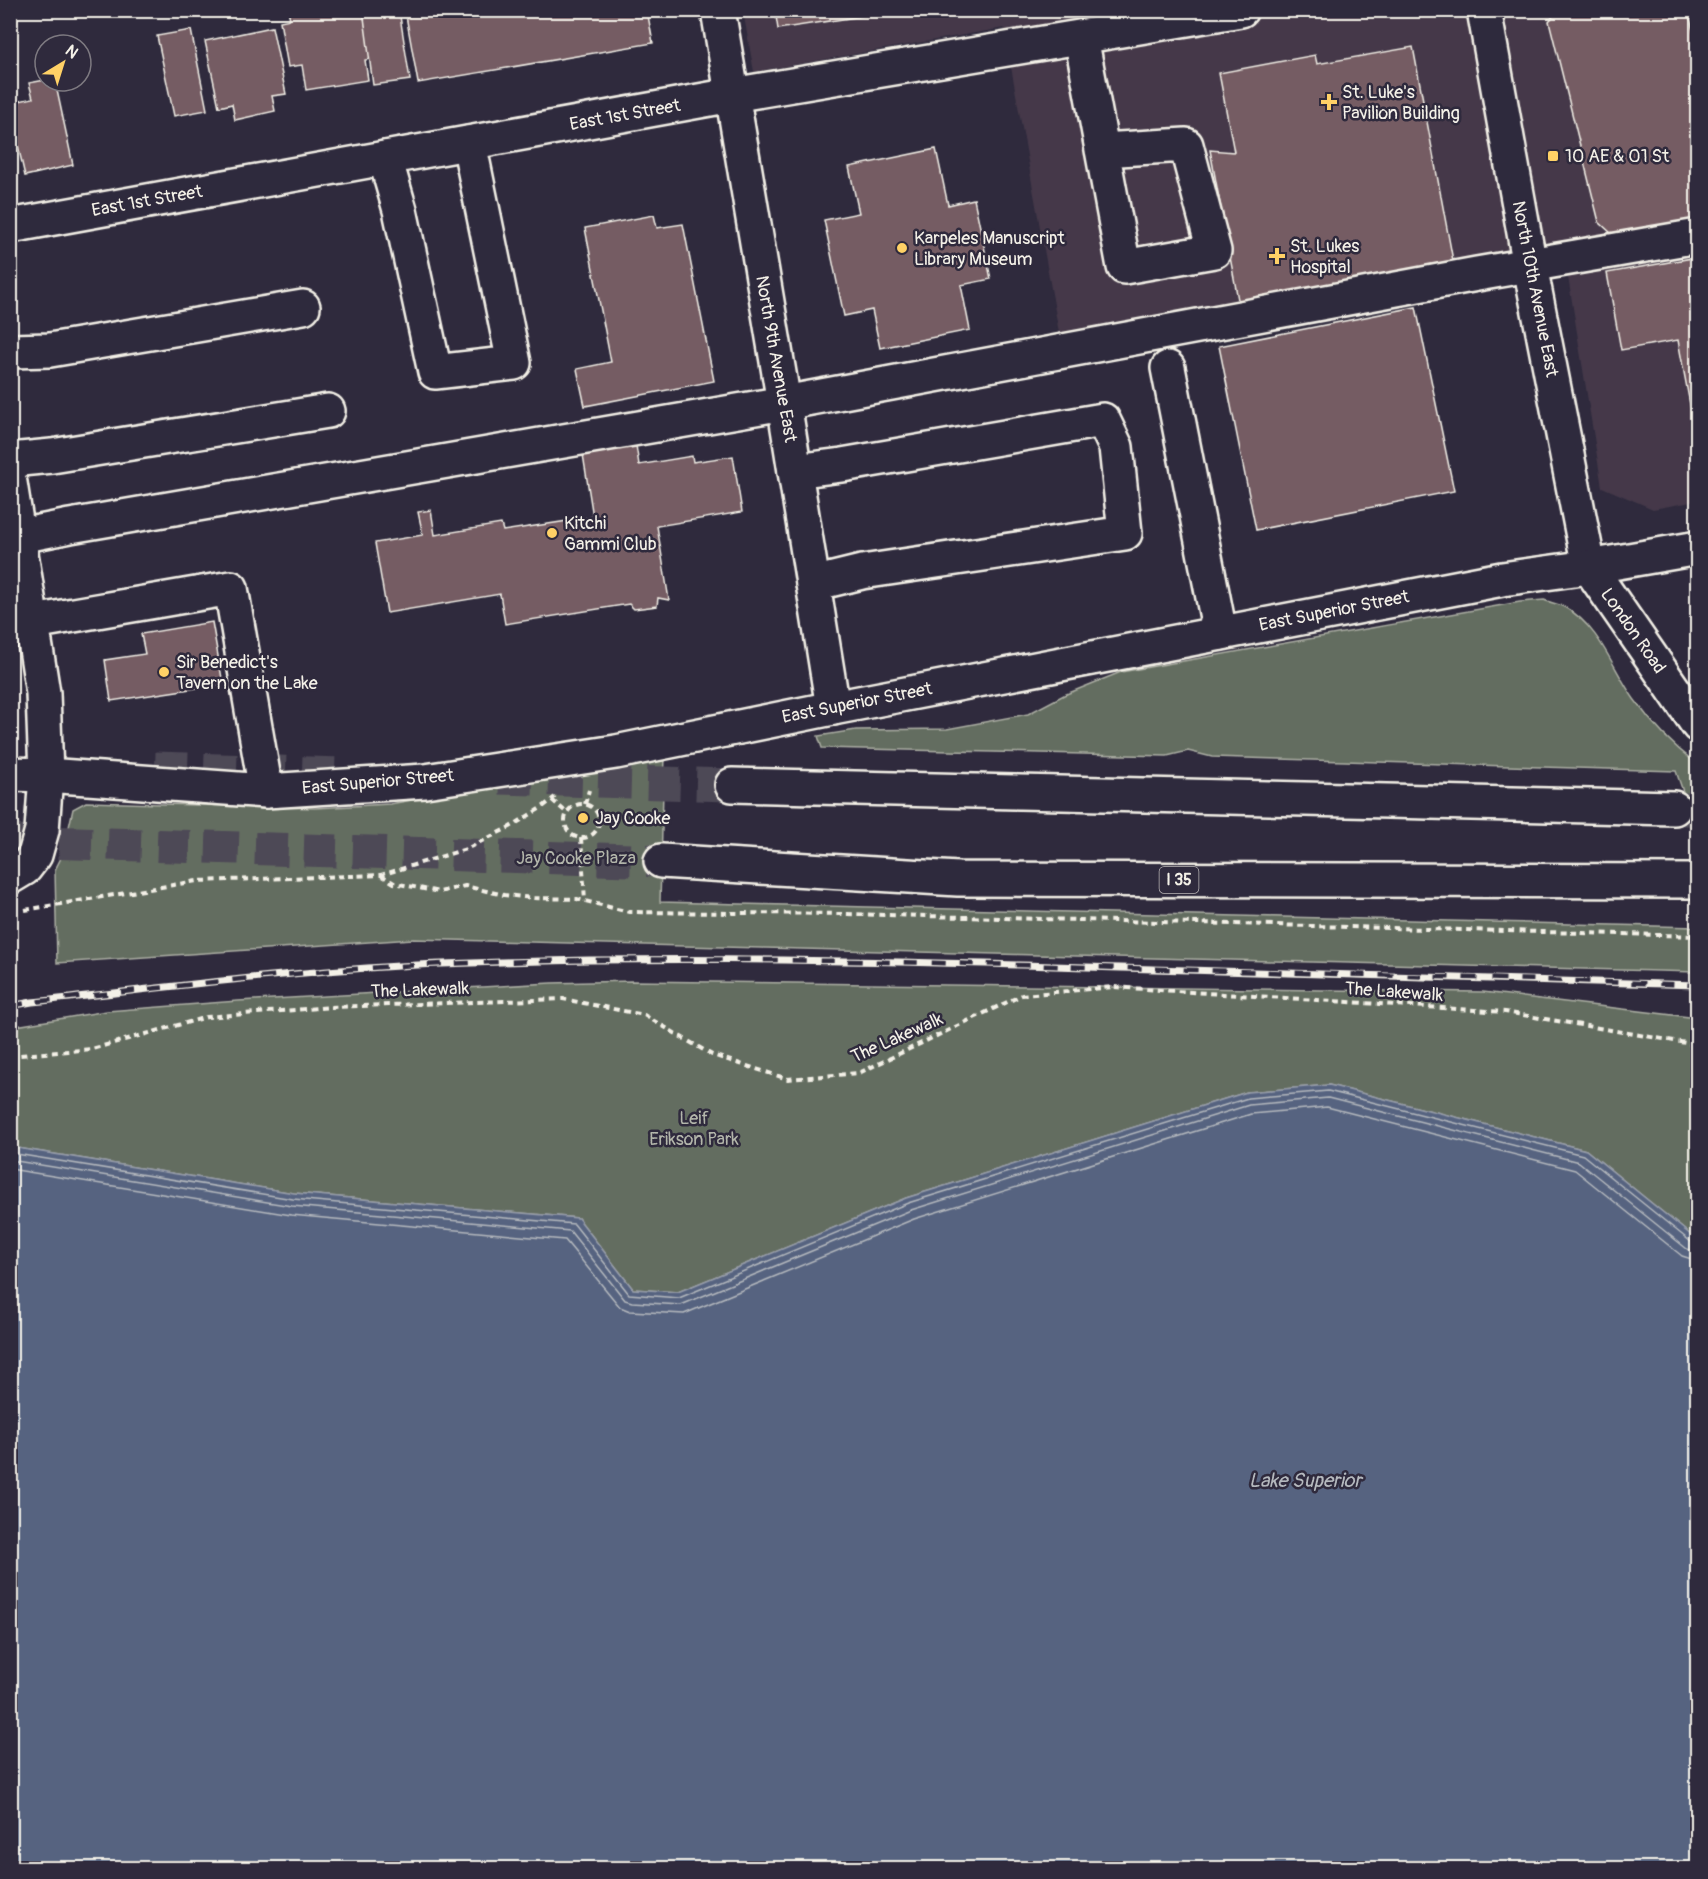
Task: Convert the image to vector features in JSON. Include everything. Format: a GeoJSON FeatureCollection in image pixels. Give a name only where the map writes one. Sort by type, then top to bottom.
{"type":"FeatureCollection","features":[{"type":"Feature","properties":{"kind":"main road","name":"North 9th Avenue East"},"geometry":{"type":"LineString","coordinates":[[718,10],[832,708]]}},
{"type":"Feature","properties":{"kind":"main road","name":"East 1st Street"},"geometry":{"type":"LineString","coordinates":[[10,226],[732,96],[1242,10]]}},
{"type":"Feature","properties":{"kind":"main road","name":"North 10th Avenue East"},"geometry":{"type":"LineString","coordinates":[[1484,10],[1530,266],[1589,567]]}},
{"type":"Feature","properties":{"kind":"main road"},"geometry":{"type":"LineString","coordinates":[[1081,37],[1102,150]]}},
{"type":"Feature","properties":{"kind":"main road"},"geometry":{"type":"LineString","coordinates":[[385,158],[400,210],[435,372],[514,363],[469,143]]}},
{"type":"Feature","properties":{"kind":"main road"},"geometry":{"type":"LineString","coordinates":[[15,538],[70,526],[784,403],[1698,236]]}},
{"type":"Feature","properties":{"kind":"main road"},"geometry":{"type":"LineString","coordinates":[[10,351],[50,350],[303,307]]}},
{"type":"Feature","properties":{"kind":"main road"},"geometry":{"type":"LineString","coordinates":[[1168,368],[1220,633]]}},
{"type":"Feature","properties":{"kind":"main road"},"geometry":{"type":"LineString","coordinates":[[10,460],[52,456],[328,411]]}},
{"type":"Feature","properties":{"kind":"main road"},"geometry":{"type":"LineString","coordinates":[[795,471],[1103,420],[1116,447],[1125,533],[862,573],[813,584]]}},
{"type":"Feature","properties":{"kind":"main road"},"geometry":{"type":"LineString","coordinates":[[10,483],[15,538],[33,622],[43,693],[46,775],[42,830],[34,855],[25,868],[10,877]]}},
{"type":"Feature","properties":{"kind":"main road","name":"East Superior Street"},"geometry":{"type":"LineString","coordinates":[[10,774],[266,791],[425,781],[616,752],[1502,579],[1698,548]]}},
{"type":"Feature","properties":{"kind":"main road","name":"London Road"},"geometry":{"type":"LineString","coordinates":[[1589,567],[1698,724]]}},
{"type":"Feature","properties":{"kind":"main road"},"geometry":{"type":"LineString","coordinates":[[33,622],[231,588],[266,791]]}},
{"type":"Feature","properties":{"kind":"main road"},"geometry":{"type":"LineString","coordinates":[[732,785],[1674,808]]}},
{"type":"Feature","properties":{"kind":"main road","name":"I 35"},"geometry":{"type":"LineString","coordinates":[[661,861],[958,879],[1698,881]]}},
{"type":"Feature","properties":{"kind":"path"},"geometry":{"type":"LineString","coordinates":[[24,910],[197,881],[381,875],[466,849],[510,827],[558,795]]}},
{"type":"Feature","properties":{"kind":"path"},"geometry":{"type":"LineString","coordinates":[[552,800],[567,813]]}},
{"type":"Feature","properties":{"kind":"path"},"geometry":{"type":"LineString","coordinates":[[580,804],[591,806],[599,820],[598,826],[591,835],[580,838],[567,829],[566,824],[567,813],[580,804]]}},
{"type":"Feature","properties":{"kind":"path"},"geometry":{"type":"LineString","coordinates":[[580,838],[585,901]]}},
{"type":"Feature","properties":{"kind":"path","name":"The Lakewalk"},"geometry":{"type":"LineString","coordinates":[[10,1056],[93,1049],[207,1017],[331,1007],[563,999],[644,1015],[712,1055],[788,1079],[859,1073],[1022,995],[1113,987],[1505,1012],[1698,1045]]}},
{"type":"Feature","properties":{"kind":"shaded area","name":"St. Lukes Hospital"},"geometry":{"type":"Polygon","coordinates":[[[743,11],[1697,11],[1697,501],[1653,509],[1602,487],[1563,246],[1060,338],[1004,28],[754,72],[743,11]]]}},
{"type":"Feature","properties":{"kind":"green space"},"geometry":{"type":"Polygon","coordinates":[[[1544,600],[1561,605],[1588,626],[1641,708],[1671,742],[1697,764],[1697,843],[1692,818],[1676,771],[1212,757],[1188,751],[1167,756],[822,748],[818,736],[856,730],[947,729],[1028,714],[1064,695],[1121,672],[1520,602],[1544,600]]]}},
{"type":"Feature","properties":{"kind":"green space","name":"Jay Cooke Plaza"},"geometry":{"type":"Polygon","coordinates":[[[664,755],[660,902],[1697,927],[1697,972],[413,939],[57,963],[55,870],[63,854],[73,809],[86,802],[315,808],[390,804],[664,755]]]}},
{"type":"Feature","properties":{"kind":"green space","name":"Leif Erikson Park"},"geometry":{"type":"Polygon","coordinates":[[[632,981],[1483,992],[1697,1018],[1697,1240],[1586,1150],[1329,1085],[1247,1092],[906,1198],[678,1292],[633,1289],[578,1218],[294,1193],[11,1147],[10,1027],[107,1011],[238,1001],[551,983],[632,981]]]}},
{"type":"Feature","properties":{"kind":"water","name":"Lake Superior"},"geometry":{"type":"Polygon","coordinates":[[[1329,1085],[1586,1150],[1697,1240],[1697,1868],[11,1868],[11,1147],[294,1193],[578,1218],[633,1289],[678,1292],[906,1198],[1247,1092],[1329,1085]]]}},
{"type":"Feature","properties":{"kind":"building"},"geometry":{"type":"Polygon","coordinates":[[[288,10],[363,10],[371,59],[365,60],[368,80],[306,90],[302,65],[288,67],[280,21],[290,19],[288,10]]]}},
{"type":"Feature","properties":{"kind":"building"},"geometry":{"type":"Polygon","coordinates":[[[363,10],[399,10],[410,80],[373,85],[363,10]]]}},
{"type":"Feature","properties":{"kind":"building"},"geometry":{"type":"Polygon","coordinates":[[[405,10],[647,10],[653,43],[418,83],[405,10]]]}},
{"type":"Feature","properties":{"kind":"building"},"geometry":{"type":"Polygon","coordinates":[[[775,10],[862,10],[862,16],[778,29],[775,10]]]}},
{"type":"Feature","properties":{"kind":"building"},"geometry":{"type":"Polygon","coordinates":[[[1559,10],[1688,10],[1698,51],[1698,219],[1611,233],[1599,222],[1549,21],[1559,10]]]}},
{"type":"Feature","properties":{"kind":"building"},"geometry":{"type":"Polygon","coordinates":[[[272,27],[286,94],[272,96],[275,111],[235,120],[232,104],[219,107],[205,41],[272,27]]]}},
{"type":"Feature","properties":{"kind":"building"},"geometry":{"type":"Polygon","coordinates":[[[191,30],[207,110],[174,116],[157,36],[191,30]]]}},
{"type":"Feature","properties":{"kind":"building"},"geometry":{"type":"Polygon","coordinates":[[[1413,47],[1454,266],[1239,305],[1210,150],[1234,152],[1219,73],[1315,55],[1317,64],[1413,47]]]}},
{"type":"Feature","properties":{"kind":"building"},"geometry":{"type":"Polygon","coordinates":[[[33,82],[33,93],[58,93],[73,165],[25,176],[10,103],[33,98],[29,83],[33,82]]]}},
{"type":"Feature","properties":{"kind":"building"},"geometry":{"type":"Polygon","coordinates":[[[936,149],[948,205],[974,199],[991,279],[961,285],[970,330],[880,348],[872,310],[844,316],[824,220],[859,213],[849,167],[936,149]]]}},
{"type":"Feature","properties":{"kind":"building"},"geometry":{"type":"Polygon","coordinates":[[[654,215],[657,228],[683,224],[714,381],[585,406],[577,369],[611,362],[585,228],[654,215]]]}},
{"type":"Feature","properties":{"kind":"building"},"geometry":{"type":"Polygon","coordinates":[[[1698,257],[1698,447],[1678,340],[1621,350],[1607,273],[1698,257]]]}},
{"type":"Feature","properties":{"kind":"building"},"geometry":{"type":"Polygon","coordinates":[[[1416,307],[1454,491],[1256,530],[1219,346],[1416,307]]]}},
{"type":"Feature","properties":{"kind":"building","name":"Kitchi Gammi Club"},"geometry":{"type":"Polygon","coordinates":[[[635,439],[639,465],[692,456],[693,462],[733,456],[742,512],[657,526],[669,600],[658,598],[657,606],[634,609],[629,604],[505,624],[500,594],[387,613],[375,543],[423,535],[418,512],[431,510],[435,535],[501,524],[503,531],[593,517],[582,448],[635,439]]]}},
{"type":"Feature","properties":{"kind":"building","name":"Sir Benedict's Tavern on the Lake"},"geometry":{"type":"Polygon","coordinates":[[[212,622],[223,684],[111,701],[105,660],[145,654],[141,634],[212,622]]]}},
{"type":"Feature","properties":{"kind":"tunnel"},"geometry":{"type":"LineString","coordinates":[[155,768],[344,774]]}},
{"type":"Feature","properties":{"kind":"tunnel"},"geometry":{"type":"LineString","coordinates":[[500,778],[732,785]]}},
{"type":"Feature","properties":{"kind":"tunnel"},"geometry":{"type":"LineString","coordinates":[[1674,808],[1698,810]]}},
{"type":"Feature","properties":{"kind":"tunnel"},"geometry":{"type":"LineString","coordinates":[[10,841],[661,861]]}},
{"type":"Feature","properties":{"kind":"railway"},"geometry":{"type":"LineString","coordinates":[[10,1006],[307,973],[399,966],[562,961],[890,962],[1698,985]]}},
{"type":"Feature","properties":{"kind":"place","name":"St. Luke's Pavilion Building"},"geometry":{"type":"Point","coordinates":[1329,102]}},
{"type":"Feature","properties":{"kind":"place","name":"10 AE & 01 St"},"geometry":{"type":"Point","coordinates":[1553,156]}},
{"type":"Feature","properties":{"kind":"place","name":"Karpeles Manuscript Library Museum"},"geometry":{"type":"Point","coordinates":[902,248]}},
{"type":"Feature","properties":{"kind":"place","name":"St. Lukes Hospital"},"geometry":{"type":"Point","coordinates":[1277,256]}},
{"type":"Feature","properties":{"kind":"place","name":"Kitchi Gammi Club"},"geometry":{"type":"Point","coordinates":[552,533]}},
{"type":"Feature","properties":{"kind":"place","name":"Sir Benedict's Tavern on the Lake"},"geometry":{"type":"Point","coordinates":[164,672]}},
{"type":"Feature","properties":{"kind":"place","name":"Jay Cooke"},"geometry":{"type":"Point","coordinates":[583,818]}}]}
